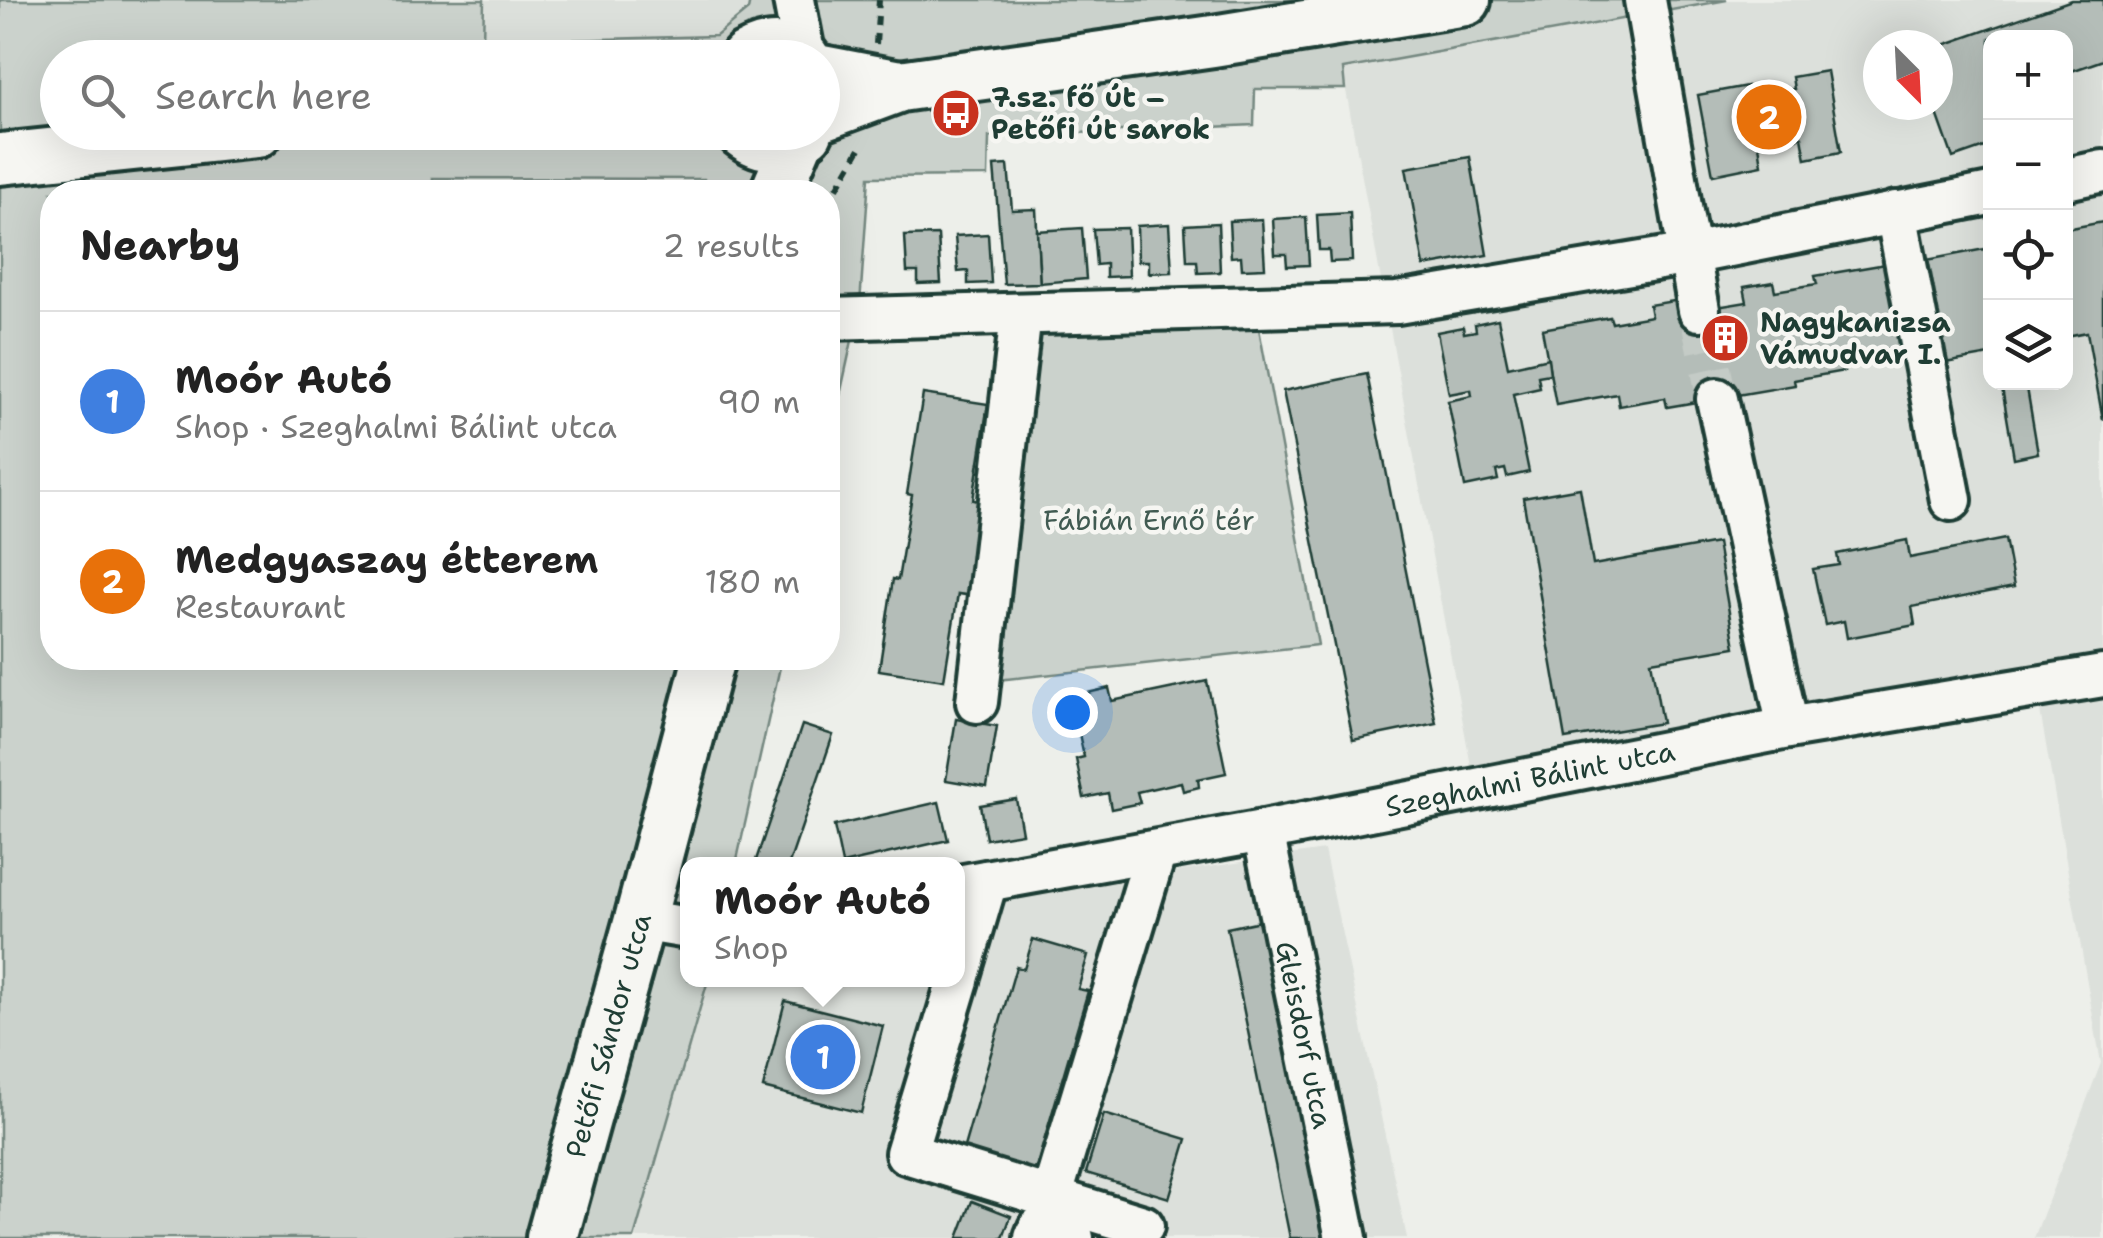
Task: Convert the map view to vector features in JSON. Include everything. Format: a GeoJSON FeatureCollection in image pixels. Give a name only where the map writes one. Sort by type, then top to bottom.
{"type":"FeatureCollection","features":[{"type":"Feature","properties":{"kind":"main road"},"geometry":{"type":"LineString","coordinates":[[840,108],[900,86],[1465,0]]}},
{"type":"Feature","properties":{"kind":"main road"},"geometry":{"type":"LineString","coordinates":[[840,74],[900,86]]}},
{"type":"Feature","properties":{"kind":"main road"},"geometry":{"type":"LineString","coordinates":[[0,159],[85,150]]}},
{"type":"Feature","properties":{"kind":"main road"},"geometry":{"type":"LineString","coordinates":[[767,180],[780,150]]}},
{"type":"Feature","properties":{"kind":"main road"},"geometry":{"type":"LineString","coordinates":[[779,180],[785,150]]}},
{"type":"Feature","properties":{"kind":"main road","name":"Petőfi Sándor utca"},"geometry":{"type":"LineString","coordinates":[[552,1238],[664,924],[707,670]]}},
{"type":"Feature","properties":{"kind":"street"},"geometry":{"type":"LineString","coordinates":[[775,0],[777,40]]}},
{"type":"Feature","properties":{"kind":"street"},"geometry":{"type":"LineString","coordinates":[[783,40],[794,0]]}},
{"type":"Feature","properties":{"kind":"street"},"geometry":{"type":"LineString","coordinates":[[1644,0],[1699,310]]}},
{"type":"Feature","properties":{"kind":"street"},"geometry":{"type":"LineString","coordinates":[[2073,177],[2103,171]]}},
{"type":"Feature","properties":{"kind":"street"},"geometry":{"type":"LineString","coordinates":[[840,319],[1398,303],[1690,254],[1983,195]]}},
{"type":"Feature","properties":{"kind":"street"},"geometry":{"type":"LineString","coordinates":[[1896,212],[1951,500]]}},
{"type":"Feature","properties":{"kind":"street"},"geometry":{"type":"LineString","coordinates":[[977,702],[1021,314]]}},
{"type":"Feature","properties":{"kind":"street"},"geometry":{"type":"LineString","coordinates":[[1717,399],[1788,728]]}},
{"type":"Feature","properties":{"kind":"street","name":"Szeghalmi Bálint utca"},"geometry":{"type":"LineString","coordinates":[[973,883],[1262,832],[1788,728],[2103,676]]}},
{"type":"Feature","properties":{"kind":"street","name":"Gleisdorf utca"},"geometry":{"type":"LineString","coordinates":[[1262,832],[1346,1238]]}},
{"type":"Feature","properties":{"kind":"street"},"geometry":{"type":"LineString","coordinates":[[1051,1198],[1156,851]]}},
{"type":"Feature","properties":{"kind":"street"},"geometry":{"type":"LineString","coordinates":[[965,934],[973,883]]}},
{"type":"Feature","properties":{"kind":"street"},"geometry":{"type":"LineString","coordinates":[[956,987],[906,1153],[1143,1226]]}},
{"type":"Feature","properties":{"kind":"street"},"geometry":{"type":"LineString","coordinates":[[1036,1238],[1039,1228],[1073,1238]]}},
{"type":"Feature","properties":{"kind":"shaded area"},"geometry":{"type":"Polygon","coordinates":[[[484,0],[750,0],[748,10],[716,36],[483,40],[484,0]]]}},
{"type":"Feature","properties":{"kind":"shaded area"},"geometry":{"type":"Polygon","coordinates":[[[1727,0],[2103,0],[2103,1238],[2034,1238],[2101,1063],[2032,664],[1471,766],[1342,69],[1727,0]]]}},
{"type":"Feature","properties":{"kind":"shaded area"},"geometry":{"type":"Polygon","coordinates":[[[1324,850],[1407,1238],[634,1238],[706,987],[965,987],[965,903],[1324,850]]]}},
{"type":"Feature","properties":{"kind":"green space"},"geometry":{"type":"Polygon","coordinates":[[[0,0],[484,0],[483,40],[40,40],[40,150],[840,150],[840,40],[561,40],[716,36],[748,10],[750,0],[1727,0],[1343,69],[1345,89],[1255,89],[1254,125],[989,137],[988,176],[869,177],[860,304],[840,395],[840,180],[40,180],[40,670],[779,670],[738,857],[680,857],[680,987],[706,987],[634,1238],[0,1238],[0,0]]]}},
{"type":"Feature","properties":{"kind":"green space","name":"Fábián Ernő tér"},"geometry":{"type":"Polygon","coordinates":[[[1257,318],[1318,645],[988,681],[1027,334],[1257,318]]]}},
{"type":"Feature","properties":{"kind":"building"},"geometry":{"type":"Polygon","coordinates":[[[2072,0],[2103,0],[2103,60],[2073,71],[2073,30],[1986,30],[2072,0]]]}},
{"type":"Feature","properties":{"kind":"building"},"geometry":{"type":"Polygon","coordinates":[[[1983,31],[1983,147],[1953,158],[1939,120],[1953,120],[1953,42],[1983,31]]]}},
{"type":"Feature","properties":{"kind":"building"},"geometry":{"type":"Polygon","coordinates":[[[1827,71],[1841,152],[1806,159],[1802,137],[1759,145],[1762,165],[1713,175],[1698,95],[1747,86],[1748,97],[1794,89],[1792,77],[1827,71]]]}},
{"type":"Feature","properties":{"kind":"building"},"geometry":{"type":"Polygon","coordinates":[[[1470,157],[1487,255],[1424,266],[1406,168],[1470,157]]]}},
{"type":"Feature","properties":{"kind":"building"},"geometry":{"type":"Polygon","coordinates":[[[1008,165],[1012,210],[1036,209],[1040,283],[1004,284],[994,166],[1008,165]]]}},
{"type":"Feature","properties":{"kind":"building"},"geometry":{"type":"Polygon","coordinates":[[[1350,213],[1352,261],[1330,262],[1329,250],[1319,250],[1317,215],[1350,213]]]}},
{"type":"Feature","properties":{"kind":"building"},"geometry":{"type":"Polygon","coordinates":[[[1306,217],[1309,265],[1287,266],[1286,254],[1275,254],[1273,219],[1306,217]]]}},
{"type":"Feature","properties":{"kind":"building"},"geometry":{"type":"Polygon","coordinates":[[[1262,219],[1265,268],[1242,269],[1241,256],[1231,257],[1229,221],[1262,219]]]}},
{"type":"Feature","properties":{"kind":"building"},"geometry":{"type":"Polygon","coordinates":[[[2103,222],[2103,420],[2087,332],[2073,335],[2073,228],[2103,222]]]}},
{"type":"Feature","properties":{"kind":"building"},"geometry":{"type":"Polygon","coordinates":[[[1218,223],[1220,272],[1198,273],[1197,261],[1187,261],[1185,225],[1218,223]]]}},
{"type":"Feature","properties":{"kind":"building"},"geometry":{"type":"Polygon","coordinates":[[[1169,224],[1172,272],[1149,273],[1149,261],[1138,261],[1137,226],[1169,224]]]}},
{"type":"Feature","properties":{"kind":"building"},"geometry":{"type":"Polygon","coordinates":[[[1082,228],[1086,279],[1040,283],[1037,231],[1082,228]]]}},
{"type":"Feature","properties":{"kind":"building"},"geometry":{"type":"Polygon","coordinates":[[[1127,228],[1129,276],[1106,277],[1106,264],[1096,265],[1093,229],[1127,228]]]}},
{"type":"Feature","properties":{"kind":"building"},"geometry":{"type":"Polygon","coordinates":[[[988,234],[991,283],[968,284],[968,271],[958,272],[955,236],[988,234]]]}},
{"type":"Feature","properties":{"kind":"building"},"geometry":{"type":"Polygon","coordinates":[[[938,235],[941,283],[918,284],[918,272],[907,272],[905,236],[938,235]]]}},
{"type":"Feature","properties":{"kind":"building"},"geometry":{"type":"Polygon","coordinates":[[[1983,249],[1983,356],[1945,363],[1927,260],[1983,249]]]}},
{"type":"Feature","properties":{"kind":"building","name":"Nagykanizsa Vámudvar I."},"geometry":{"type":"Polygon","coordinates":[[[1892,263],[1907,346],[1842,357],[1844,371],[1794,380],[1795,385],[1667,407],[1665,398],[1619,406],[1617,394],[1556,405],[1542,329],[1610,317],[1612,323],[1651,316],[1649,305],[1680,300],[1699,310],[1747,302],[1744,287],[1773,282],[1775,291],[1817,284],[1815,276],[1892,263]]]}},
{"type":"Feature","properties":{"kind":"building"},"geometry":{"type":"Polygon","coordinates":[[[1498,319],[1508,367],[1548,358],[1550,374],[1538,376],[1540,388],[1513,394],[1529,472],[1507,477],[1505,469],[1496,471],[1498,480],[1465,487],[1448,401],[1472,396],[1471,390],[1449,394],[1437,332],[1463,327],[1464,333],[1476,331],[1475,324],[1498,319]]]}},
{"type":"Feature","properties":{"kind":"building"},"geometry":{"type":"Polygon","coordinates":[[[1367,374],[1436,723],[1353,740],[1283,391],[1367,374]]]}},
{"type":"Feature","properties":{"kind":"building"},"geometry":{"type":"Polygon","coordinates":[[[2002,390],[2027,390],[2038,453],[2014,458],[2002,390]]]}},
{"type":"Feature","properties":{"kind":"building"},"geometry":{"type":"Polygon","coordinates":[[[923,394],[988,404],[973,500],[981,501],[966,595],[958,594],[944,680],[879,670],[893,579],[898,580],[912,495],[907,494],[923,394]]]}},
{"type":"Feature","properties":{"kind":"building"},"geometry":{"type":"Polygon","coordinates":[[[1580,488],[1593,565],[1717,543],[1735,647],[1651,661],[1662,723],[1565,739],[1523,498],[1580,488]]]}},
{"type":"Feature","properties":{"kind":"building"},"geometry":{"type":"Polygon","coordinates":[[[2005,539],[2014,587],[1912,607],[1915,625],[1847,638],[1844,621],[1825,625],[1813,569],[1839,565],[1837,554],[1907,540],[1910,558],[2005,539]]]}},
{"type":"Feature","properties":{"kind":"building"},"geometry":{"type":"Polygon","coordinates":[[[1207,681],[1226,773],[1198,779],[1199,787],[1183,791],[1181,782],[1137,792],[1140,803],[1111,809],[1108,793],[1084,798],[1076,759],[1084,757],[1074,710],[1086,708],[1083,694],[1109,688],[1112,701],[1207,681]]]}},
{"type":"Feature","properties":{"kind":"building"},"geometry":{"type":"Polygon","coordinates":[[[956,719],[997,726],[987,787],[946,780],[956,719]]]}},
{"type":"Feature","properties":{"kind":"building"},"geometry":{"type":"Polygon","coordinates":[[[802,725],[833,735],[791,857],[757,857],[802,725]]]}},
{"type":"Feature","properties":{"kind":"building"},"geometry":{"type":"Polygon","coordinates":[[[1016,799],[1022,833],[986,839],[980,805],[1016,799]]]}},
{"type":"Feature","properties":{"kind":"building"},"geometry":{"type":"Polygon","coordinates":[[[939,802],[948,840],[873,857],[841,857],[834,826],[939,802]]]}},
{"type":"Feature","properties":{"kind":"building"},"geometry":{"type":"Polygon","coordinates":[[[1260,921],[1276,998],[1290,995],[1340,1238],[1290,1238],[1227,928],[1260,921]]]}},
{"type":"Feature","properties":{"kind":"building"},"geometry":{"type":"Polygon","coordinates":[[[1033,939],[1088,955],[1078,989],[1088,991],[1034,1175],[962,1154],[1016,967],[1024,969],[1033,939]]]}},
{"type":"Feature","properties":{"kind":"building"},"geometry":{"type":"Polygon","coordinates":[[[785,1001],[883,1026],[861,1113],[763,1088],[785,1001]]]}},
{"type":"Feature","properties":{"kind":"building"},"geometry":{"type":"Polygon","coordinates":[[[1104,1114],[1187,1139],[1169,1198],[1086,1173],[1104,1114]]]}},
{"type":"Feature","properties":{"kind":"building"},"geometry":{"type":"Polygon","coordinates":[[[972,1201],[1011,1216],[1003,1238],[958,1238],[972,1201]]]}},
{"type":"Feature","properties":{"kind":"tunnel"},"geometry":{"type":"LineString","coordinates":[[1699,310],[1717,399]]}},
{"type":"Feature","properties":{"kind":"place","name":"7.sz. fő út – Petőfi út sarok"},"geometry":{"type":"Point","coordinates":[956,113]}},
{"type":"Feature","properties":{"kind":"place","name":"Medgyaszay étterem"},"geometry":{"type":"Point","coordinates":[1769,117]}},
{"type":"Feature","properties":{"kind":"place","name":"Nagykanizsa Vámudvar I."},"geometry":{"type":"Point","coordinates":[1725,338]}},
{"type":"Feature","properties":{"kind":"place","name":"Moór Autó"},"geometry":{"type":"Point","coordinates":[823,1057]}}]}
